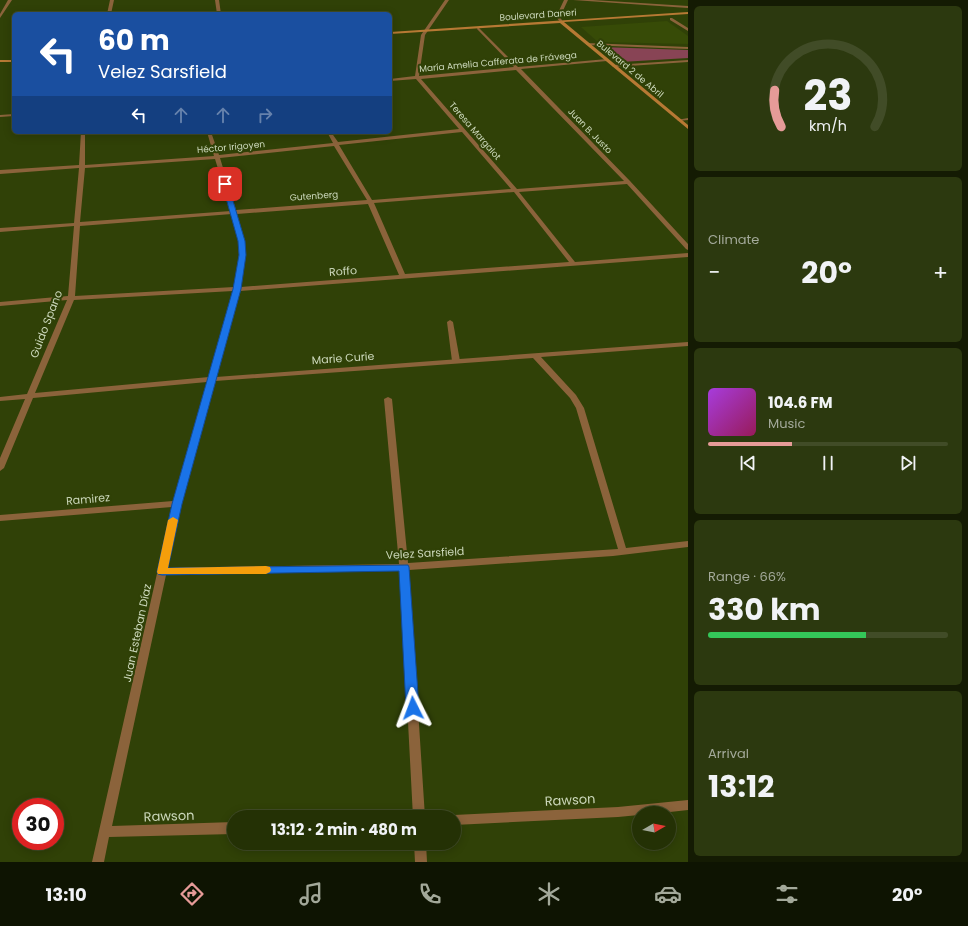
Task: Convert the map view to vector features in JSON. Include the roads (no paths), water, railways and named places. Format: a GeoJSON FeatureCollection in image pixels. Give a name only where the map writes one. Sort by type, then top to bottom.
{"type":"FeatureCollection","features":[{"type":"Feature","properties":{"kind":"main road","name":"Boulevard Daneri"},"geometry":{"type":"LineString","coordinates":[[563,24],[615,18],[688,14]]}},
{"type":"Feature","properties":{"kind":"main road","name":"Boulevard Daneri"},"geometry":{"type":"LineString","coordinates":[[392,37],[479,29],[688,17]]}},
{"type":"Feature","properties":{"kind":"main road"},"geometry":{"type":"LineString","coordinates":[[615,18],[620,22]]}},
{"type":"Feature","properties":{"kind":"main road","name":"Bulevard 2 de Abril"},"geometry":{"type":"LineString","coordinates":[[563,24],[688,128]]}},
{"type":"Feature","properties":{"kind":"main road","name":"Boulevard Daneri"},"geometry":{"type":"LineString","coordinates":[[392,33],[424,33]]}},
{"type":"Feature","properties":{"kind":"main road"},"geometry":{"type":"LineString","coordinates":[[0,58],[12,57]]}},
{"type":"Feature","properties":{"kind":"main road"},"geometry":{"type":"LineString","coordinates":[[0,62],[12,61]]}},
{"type":"Feature","properties":{"kind":"street"},"geometry":{"type":"LineString","coordinates":[[0,17],[10,0]]}},
{"type":"Feature","properties":{"kind":"street"},"geometry":{"type":"LineString","coordinates":[[109,12],[112,0]]}},
{"type":"Feature","properties":{"kind":"street"},"geometry":{"type":"LineString","coordinates":[[217,0],[219,12]]}},
{"type":"Feature","properties":{"kind":"street"},"geometry":{"type":"LineString","coordinates":[[417,77],[424,33],[447,0]]}},
{"type":"Feature","properties":{"kind":"street"},"geometry":{"type":"LineString","coordinates":[[563,24],[558,17],[566,0]]}},
{"type":"Feature","properties":{"kind":"street"},"geometry":{"type":"LineString","coordinates":[[575,0],[688,6]]}},
{"type":"Feature","properties":{"kind":"street"},"geometry":{"type":"LineString","coordinates":[[671,18],[688,30]]}},
{"type":"Feature","properties":{"kind":"street","name":"Juan B. Justo"},"geometry":{"type":"LineString","coordinates":[[479,29],[628,182],[688,248]]}},
{"type":"Feature","properties":{"kind":"street","name":"María Amelia Cafferata de Frávega"},"geometry":{"type":"LineString","coordinates":[[587,44],[688,48]]}},
{"type":"Feature","properties":{"kind":"street","name":"María Amelia Cafferata de Frávega"},"geometry":{"type":"LineString","coordinates":[[392,80],[606,60]]}},
{"type":"Feature","properties":{"kind":"street"},"geometry":{"type":"LineString","coordinates":[[614,66],[688,61]]}},
{"type":"Feature","properties":{"kind":"street"},"geometry":{"type":"LineString","coordinates":[[679,62],[688,68]]}},
{"type":"Feature","properties":{"kind":"street","name":"Teresa Margalot"},"geometry":{"type":"LineString","coordinates":[[417,77],[515,190],[573,263]]}},
{"type":"Feature","properties":{"kind":"street"},"geometry":{"type":"LineString","coordinates":[[0,116],[12,115]]}},
{"type":"Feature","properties":{"kind":"street"},"geometry":{"type":"LineString","coordinates":[[679,120],[688,119]]}},
{"type":"Feature","properties":{"kind":"street","name":"Héctor Irigoyen"},"geometry":{"type":"LineString","coordinates":[[0,172],[216,157],[462,130]]}},
{"type":"Feature","properties":{"kind":"street","name":"Guido Spano"},"geometry":{"type":"LineString","coordinates":[[0,468],[71,298],[82,167],[83,134]]}},
{"type":"Feature","properties":{"kind":"street","name":"Juan Esteban Díaz"},"geometry":{"type":"LineString","coordinates":[[98,862],[177,504],[237,289],[242,255],[241,241],[234,212],[210,134]]}},
{"type":"Feature","properties":{"kind":"street"},"geometry":{"type":"LineString","coordinates":[[330,134],[370,201],[403,276]]}},
{"type":"Feature","properties":{"kind":"street","name":"Gutenberg"},"geometry":{"type":"LineString","coordinates":[[0,230],[628,182]]}},
{"type":"Feature","properties":{"kind":"street","name":"Roffo"},"geometry":{"type":"LineString","coordinates":[[0,304],[71,298],[237,289],[688,255]]}},
{"type":"Feature","properties":{"kind":"street"},"geometry":{"type":"LineString","coordinates":[[450,322],[456,361]]}},
{"type":"Feature","properties":{"kind":"street","name":"Marie Curie"},"geometry":{"type":"LineString","coordinates":[[0,399],[213,379],[687,345]]}},
{"type":"Feature","properties":{"kind":"street"},"geometry":{"type":"LineString","coordinates":[[535,355],[573,397],[580,408],[622,552]]}},
{"type":"Feature","properties":{"kind":"street"},"geometry":{"type":"LineString","coordinates":[[388,399],[404,567],[419,810]]}},
{"type":"Feature","properties":{"kind":"street","name":"Ramirez"},"geometry":{"type":"LineString","coordinates":[[0,518],[177,504]]}},
{"type":"Feature","properties":{"kind":"street","name":"Velez Sarsfield"},"geometry":{"type":"LineString","coordinates":[[162,572],[404,567],[622,552],[688,544]]}},
{"type":"Feature","properties":{"kind":"street","name":"Rawson"},"geometry":{"type":"LineString","coordinates":[[461,820],[618,812],[688,805]]}},
{"type":"Feature","properties":{"kind":"street","name":"Rawson"},"geometry":{"type":"LineString","coordinates":[[105,832],[227,828]]}},
{"type":"Feature","properties":{"kind":"street"},"geometry":{"type":"LineString","coordinates":[[420,850],[421,862]]}}]}
